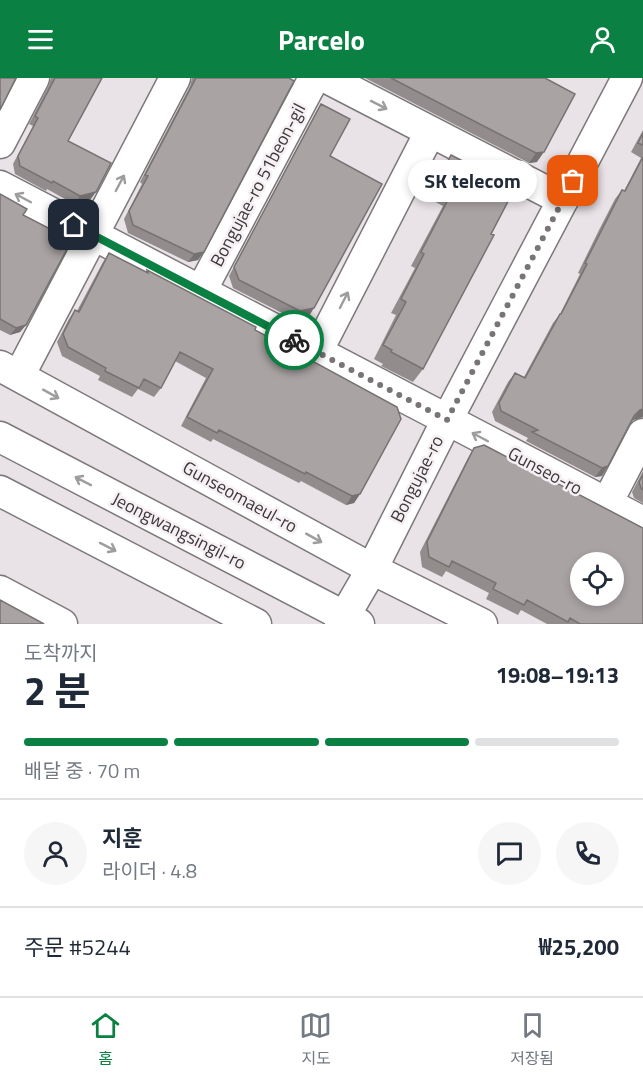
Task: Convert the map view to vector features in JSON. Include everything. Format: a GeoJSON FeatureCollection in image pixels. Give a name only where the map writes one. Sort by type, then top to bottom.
{"type":"FeatureCollection","features":[{"type":"Feature","properties":{"kind":"street"},"geometry":{"type":"LineString","coordinates":[[0,143],[34,78]]}},
{"type":"Feature","properties":{"kind":"street"},"geometry":{"type":"LineString","coordinates":[[10,371],[93,235],[175,78]]}},
{"type":"Feature","properties":{"kind":"street","name":"Bongujae-ro 51beon-gil"},"geometry":{"type":"LineString","coordinates":[[201,291],[314,78]]}},
{"type":"Feature","properties":{"kind":"street"},"geometry":{"type":"LineString","coordinates":[[327,78],[563,200]]}},
{"type":"Feature","properties":{"kind":"street","name":"Bongujae-ro"},"geometry":{"type":"LineString","coordinates":[[348,621],[447,420],[625,85]]}},
{"type":"Feature","properties":{"kind":"street"},"geometry":{"type":"LineString","coordinates":[[317,352],[430,132]]}},
{"type":"Feature","properties":{"kind":"street"},"geometry":{"type":"LineString","coordinates":[[0,186],[447,420]]}},
{"type":"Feature","properties":{"kind":"street","name":"Gunseomaeul-ro"},"geometry":{"type":"LineString","coordinates":[[10,371],[372,569],[482,624]]}},
{"type":"Feature","properties":{"kind":"street","name":"Gunseo-ro"},"geometry":{"type":"LineString","coordinates":[[447,420],[643,522]]}},
{"type":"Feature","properties":{"kind":"street"},"geometry":{"type":"LineString","coordinates":[[607,503],[643,434]]}},
{"type":"Feature","properties":{"kind":"street","name":"Jeongwangsingil-ro"},"geometry":{"type":"LineString","coordinates":[[0,437],[348,621]]}},
{"type":"Feature","properties":{"kind":"street"},"geometry":{"type":"LineString","coordinates":[[0,491],[256,624]]}},
{"type":"Feature","properties":{"kind":"street"},"geometry":{"type":"LineString","coordinates":[[0,591],[62,624]]}},
{"type":"Feature","properties":{"kind":"building"},"geometry":{"type":"Polygon","coordinates":[[[0,78],[16,78],[0,110],[0,78]]]}},
{"type":"Feature","properties":{"kind":"building"},"geometry":{"type":"Polygon","coordinates":[[[55,78],[102,78],[68,141],[111,163],[96,192],[80,196],[20,166],[18,156],[55,78]]]}},
{"type":"Feature","properties":{"kind":"building"},"geometry":{"type":"Polygon","coordinates":[[[196,78],[289,78],[294,81],[204,252],[194,254],[133,225],[129,211],[148,176],[145,175],[196,78]]]}},
{"type":"Feature","properties":{"kind":"building"},"geometry":{"type":"Polygon","coordinates":[[[391,78],[545,78],[575,94],[544,152],[536,153],[391,78]]]}},
{"type":"Feature","properties":{"kind":"building"},"geometry":{"type":"Polygon","coordinates":[[[321,104],[350,119],[330,156],[382,184],[314,308],[300,311],[239,280],[234,267],[321,104]]]}},
{"type":"Feature","properties":{"kind":"building"},"geometry":{"type":"Polygon","coordinates":[[[643,133],[643,145],[638,143],[643,133]]]}},
{"type":"Feature","properties":{"kind":"building"},"geometry":{"type":"Polygon","coordinates":[[[451,155],[515,188],[491,234],[494,235],[423,369],[391,352],[392,350],[383,345],[406,302],[401,299],[424,254],[421,252],[452,192],[436,184],[451,155]]]}},
{"type":"Feature","properties":{"kind":"building"},"geometry":{"type":"Polygon","coordinates":[[[643,157],[643,409],[634,416],[608,466],[602,468],[532,432],[538,430],[501,411],[499,403],[515,373],[525,378],[587,264],[585,263],[622,190],[625,191],[643,157]]]}},
{"type":"Feature","properties":{"kind":"building"},"geometry":{"type":"Polygon","coordinates":[[[0,194],[27,209],[23,215],[60,234],[66,251],[26,325],[16,328],[0,319],[0,194]]]}},
{"type":"Feature","properties":{"kind":"building"},"geometry":{"type":"Polygon","coordinates":[[[109,253],[148,273],[147,270],[256,327],[255,330],[397,407],[401,419],[360,494],[352,496],[219,430],[217,433],[187,417],[213,369],[180,352],[161,388],[144,379],[139,388],[105,371],[106,368],[68,347],[63,334],[75,310],[79,312],[109,253]]]}},
{"type":"Feature","properties":{"kind":"building"},"geometry":{"type":"Polygon","coordinates":[[[484,445],[643,528],[643,624],[580,624],[570,618],[568,622],[527,600],[524,605],[493,589],[496,583],[452,561],[449,567],[429,557],[427,542],[474,448],[484,445]]]}},
{"type":"Feature","properties":{"kind":"building"},"geometry":{"type":"Polygon","coordinates":[[[643,475],[643,490],[639,482],[643,475]]]}},
{"type":"Feature","properties":{"kind":"building"},"geometry":{"type":"Polygon","coordinates":[[[0,600],[44,624],[0,624],[0,600]]]}},
{"type":"Feature","properties":{"kind":"way so far"},"geometry":{"type":"LineString","coordinates":[[294,340],[447,420],[573,181]]}},
{"type":"Feature","properties":{"kind":"place","name":"SK telecom"},"geometry":{"type":"Point","coordinates":[573,181]}},
{"type":"Feature","properties":{"kind":"route"},"geometry":{"type":"LineString","coordinates":[[74,225],[294,340]]}}]}
